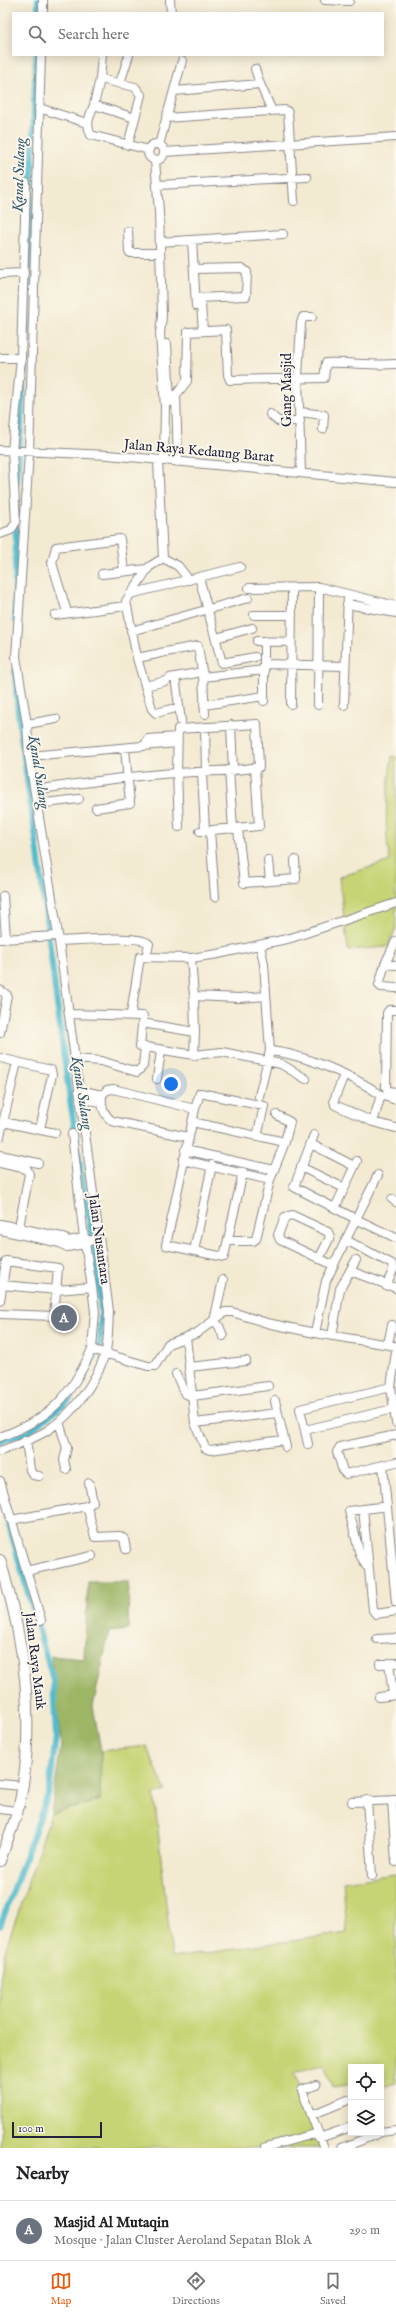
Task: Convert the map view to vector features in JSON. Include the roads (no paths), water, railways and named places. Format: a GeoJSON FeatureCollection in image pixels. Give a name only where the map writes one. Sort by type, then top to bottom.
{"type":"FeatureCollection","features":[{"type":"Feature","properties":{"kind":"main road","name":"Jalan Raya Mauk"},"geometry":{"type":"LineString","coordinates":[[0,1563],[20,1636],[26,1682],[28,1721],[23,1786],[17,1811],[0,1861]]}},
{"type":"Feature","properties":{"kind":"street"},"geometry":{"type":"LineString","coordinates":[[43,0],[43,12]]}},
{"type":"Feature","properties":{"kind":"street"},"geometry":{"type":"LineString","coordinates":[[170,0],[171,12]]}},
{"type":"Feature","properties":{"kind":"street"},"geometry":{"type":"LineString","coordinates":[[325,0],[349,1]]}},
{"type":"Feature","properties":{"kind":"street"},"geometry":{"type":"LineString","coordinates":[[0,1451],[47,1430],[59,1422],[80,1399],[95,1376],[104,1353],[109,1311],[90,1240],[79,1090],[29,756],[27,724],[16,657],[29,453],[41,56]]}},
{"type":"Feature","properties":{"kind":"street"},"geometry":{"type":"LineString","coordinates":[[102,56],[100,79],[94,105],[87,123],[91,135],[149,150]]}},
{"type":"Feature","properties":{"kind":"street"},"geometry":{"type":"LineString","coordinates":[[120,83],[129,56]]}},
{"type":"Feature","properties":{"kind":"street"},"geometry":{"type":"LineString","coordinates":[[155,160],[162,157],[166,118],[182,61]]}},
{"type":"Feature","properties":{"kind":"street"},"geometry":{"type":"LineString","coordinates":[[256,69],[260,84],[272,110]]}},
{"type":"Feature","properties":{"kind":"street"},"geometry":{"type":"LineString","coordinates":[[100,79],[135,87],[141,95],[128,145]]}},
{"type":"Feature","properties":{"kind":"street"},"geometry":{"type":"LineString","coordinates":[[174,91],[260,84]]}},
{"type":"Feature","properties":{"kind":"street"},"geometry":{"type":"LineString","coordinates":[[94,105],[135,118]]}},
{"type":"Feature","properties":{"kind":"street"},"geometry":{"type":"LineString","coordinates":[[39,108],[87,123]]}},
{"type":"Feature","properties":{"kind":"street"},"geometry":{"type":"LineString","coordinates":[[166,118],[285,110],[288,112],[294,201]]}},
{"type":"Feature","properties":{"kind":"street"},"geometry":{"type":"LineString","coordinates":[[162,558],[164,461],[167,449],[166,334],[162,316],[158,185],[155,160],[149,156],[149,150],[154,145],[162,148],[290,145],[396,137]]}},
{"type":"Feature","properties":{"kind":"street"},"geometry":{"type":"LineString","coordinates":[[158,185],[307,177]]}},
{"type":"Feature","properties":{"kind":"street"},"geometry":{"type":"LineString","coordinates":[[0,534],[11,530],[16,522],[16,451],[21,358],[26,184]]}},
{"type":"Feature","properties":{"kind":"street"},"geometry":{"type":"LineString","coordinates":[[128,231],[129,252],[160,253]]}},
{"type":"Feature","properties":{"kind":"street"},"geometry":{"type":"LineString","coordinates":[[159,242],[283,234]]}},
{"type":"Feature","properties":{"kind":"street"},"geometry":{"type":"LineString","coordinates":[[192,240],[197,303],[203,331]]}},
{"type":"Feature","properties":{"kind":"street"},"geometry":{"type":"LineString","coordinates":[[194,269],[242,268],[247,272],[246,296],[197,303]]}},
{"type":"Feature","properties":{"kind":"street"},"geometry":{"type":"LineString","coordinates":[[0,274],[24,274]]}},
{"type":"Feature","properties":{"kind":"street","name":"Gang Masjid"},"geometry":{"type":"LineString","coordinates":[[301,473],[298,378],[302,318],[312,317]]}},
{"type":"Feature","properties":{"kind":"street"},"geometry":{"type":"LineString","coordinates":[[178,462],[176,395],[187,381],[188,332],[226,330],[228,375],[230,380],[324,378],[326,362],[344,361],[370,365],[396,364]]}},
{"type":"Feature","properties":{"kind":"street"},"geometry":{"type":"LineString","coordinates":[[0,358],[21,358]]}},
{"type":"Feature","properties":{"kind":"street"},"geometry":{"type":"LineString","coordinates":[[270,414],[278,421],[300,416],[324,415],[323,429]]}},
{"type":"Feature","properties":{"kind":"street","name":"Jalan Raya Kedaung Barat"},"geometry":{"type":"LineString","coordinates":[[0,450],[29,453],[108,455],[396,482]]}},
{"type":"Feature","properties":{"kind":"street"},"geometry":{"type":"LineString","coordinates":[[66,612],[52,563],[56,547],[120,539],[124,571]]}},
{"type":"Feature","properties":{"kind":"street"},"geometry":{"type":"LineString","coordinates":[[162,558],[147,569],[130,594],[126,602],[126,606],[144,686],[152,709],[156,713],[172,709]]}},
{"type":"Feature","properties":{"kind":"street"},"geometry":{"type":"LineString","coordinates":[[162,558],[178,566],[189,580]]}},
{"type":"Feature","properties":{"kind":"street"},"geometry":{"type":"LineString","coordinates":[[130,594],[240,567]]}},
{"type":"Feature","properties":{"kind":"street"},"geometry":{"type":"LineString","coordinates":[[102,574],[147,569]]}},
{"type":"Feature","properties":{"kind":"street"},"geometry":{"type":"LineString","coordinates":[[199,577],[223,664],[256,657]]}},
{"type":"Feature","properties":{"kind":"street"},"geometry":{"type":"LineString","coordinates":[[318,705],[319,587]]}},
{"type":"Feature","properties":{"kind":"street"},"geometry":{"type":"LineString","coordinates":[[249,588],[319,587],[396,606]]}},
{"type":"Feature","properties":{"kind":"street"},"geometry":{"type":"LineString","coordinates":[[291,704],[292,588]]}},
{"type":"Feature","properties":{"kind":"street"},"geometry":{"type":"LineString","coordinates":[[344,705],[348,595]]}},
{"type":"Feature","properties":{"kind":"street"},"geometry":{"type":"LineString","coordinates":[[131,631],[248,598]]}},
{"type":"Feature","properties":{"kind":"street"},"geometry":{"type":"LineString","coordinates":[[347,604],[396,613]]}},
{"type":"Feature","properties":{"kind":"street"},"geometry":{"type":"LineString","coordinates":[[55,615],[66,612],[126,606]]}},
{"type":"Feature","properties":{"kind":"street"},"geometry":{"type":"LineString","coordinates":[[254,615],[292,615]]}},
{"type":"Feature","properties":{"kind":"street"},"geometry":{"type":"LineString","coordinates":[[216,638],[252,628]]}},
{"type":"Feature","properties":{"kind":"street"},"geometry":{"type":"LineString","coordinates":[[204,704],[264,699],[264,667],[261,641],[292,642]]}},
{"type":"Feature","properties":{"kind":"street"},"geometry":{"type":"LineString","coordinates":[[137,658],[198,646],[203,675],[205,714]]}},
{"type":"Feature","properties":{"kind":"street"},"geometry":{"type":"LineString","coordinates":[[144,686],[170,679],[264,667],[291,665],[345,666]]}},
{"type":"Feature","properties":{"kind":"street"},"geometry":{"type":"LineString","coordinates":[[170,679],[181,721]]}},
{"type":"Feature","properties":{"kind":"street"},"geometry":{"type":"LineString","coordinates":[[27,724],[56,719]]}},
{"type":"Feature","properties":{"kind":"street"},"geometry":{"type":"LineString","coordinates":[[231,725],[231,770],[235,829],[243,882],[296,879],[295,860]]}},
{"type":"Feature","properties":{"kind":"street"},"geometry":{"type":"LineString","coordinates":[[35,790],[127,776],[176,772],[204,772],[255,768],[260,766],[257,725],[180,728],[177,740],[176,772],[179,827]]}},
{"type":"Feature","properties":{"kind":"street"},"geometry":{"type":"LineString","coordinates":[[205,727],[205,831],[215,897]]}},
{"type":"Feature","properties":{"kind":"street"},"geometry":{"type":"LineString","coordinates":[[29,756],[125,749],[145,746],[148,739],[177,740]]}},
{"type":"Feature","properties":{"kind":"street"},"geometry":{"type":"LineString","coordinates":[[96,808],[130,804],[125,749]]}},
{"type":"Feature","properties":{"kind":"street"},"geometry":{"type":"LineString","coordinates":[[205,831],[257,827],[260,824],[255,768]]}},
{"type":"Feature","properties":{"kind":"street"},"geometry":{"type":"LineString","coordinates":[[37,804],[79,799]]}},
{"type":"Feature","properties":{"kind":"street"},"geometry":{"type":"LineString","coordinates":[[268,860],[270,881]]}},
{"type":"Feature","properties":{"kind":"street"},"geometry":{"type":"LineString","coordinates":[[3,896],[3,939],[57,938],[145,940],[149,944],[146,957]]}},
{"type":"Feature","properties":{"kind":"street"},"geometry":{"type":"LineString","coordinates":[[131,1014],[140,957],[191,958],[260,945],[291,938],[396,903]]}},
{"type":"Feature","properties":{"kind":"street"},"geometry":{"type":"LineString","coordinates":[[396,941],[385,964],[379,985],[381,987],[396,988]]}},
{"type":"Feature","properties":{"kind":"street"},"geometry":{"type":"LineString","coordinates":[[259,1096],[270,1051],[264,964],[260,945]]}},
{"type":"Feature","properties":{"kind":"street"},"geometry":{"type":"LineString","coordinates":[[191,958],[194,996],[194,1055]]}},
{"type":"Feature","properties":{"kind":"street"},"geometry":{"type":"LineString","coordinates":[[385,964],[396,965]]}},
{"type":"Feature","properties":{"kind":"street"},"geometry":{"type":"LineString","coordinates":[[0,990],[7,995],[1,1027]]}},
{"type":"Feature","properties":{"kind":"street"},"geometry":{"type":"LineString","coordinates":[[194,996],[239,998],[266,996]]}},
{"type":"Feature","properties":{"kind":"street"},"geometry":{"type":"LineString","coordinates":[[396,1010],[390,1010],[388,1013],[387,1037],[392,1064],[386,1089],[396,1092]]}},
{"type":"Feature","properties":{"kind":"street"},"geometry":{"type":"LineString","coordinates":[[68,1014],[131,1014],[143,1016],[138,1044],[161,1050],[194,1055],[222,1052],[281,1064],[306,1079]]}},
{"type":"Feature","properties":{"kind":"street"},"geometry":{"type":"LineString","coordinates":[[142,1023],[195,1032]]}},
{"type":"Feature","properties":{"kind":"street"},"geometry":{"type":"LineString","coordinates":[[387,1037],[396,1037]]}},
{"type":"Feature","properties":{"kind":"street"},"geometry":{"type":"LineString","coordinates":[[74,1059],[100,1061],[137,1072],[143,1066],[146,1047]]}},
{"type":"Feature","properties":{"kind":"street"},"geometry":{"type":"LineString","coordinates":[[157,1079],[161,1050]]}},
{"type":"Feature","properties":{"kind":"street"},"geometry":{"type":"LineString","coordinates":[[270,1051],[286,1052],[365,1084],[381,1095],[396,1100]]}},
{"type":"Feature","properties":{"kind":"street"},"geometry":{"type":"LineString","coordinates":[[0,1058],[42,1066],[52,1072],[40,1129]]}},
{"type":"Feature","properties":{"kind":"street"},"geometry":{"type":"LineString","coordinates":[[0,1136],[17,1062]]}},
{"type":"Feature","properties":{"kind":"street"},"geometry":{"type":"LineString","coordinates":[[344,1075],[334,1100],[335,1105],[373,1122],[396,1128]]}},
{"type":"Feature","properties":{"kind":"street"},"geometry":{"type":"LineString","coordinates":[[188,1137],[112,1121],[106,1116],[102,1099],[107,1090],[112,1089],[194,1109]]}},
{"type":"Feature","properties":{"kind":"street"},"geometry":{"type":"LineString","coordinates":[[79,1090],[102,1099]]}},
{"type":"Feature","properties":{"kind":"street"},"geometry":{"type":"LineString","coordinates":[[243,1172],[229,1241],[224,1257],[166,1245],[183,1160],[198,1096],[204,1092],[264,1106],[257,1137]]}},
{"type":"Feature","properties":{"kind":"street"},"geometry":{"type":"LineString","coordinates":[[373,1122],[381,1095]]}},
{"type":"Feature","properties":{"kind":"street"},"geometry":{"type":"LineString","coordinates":[[80,1099],[102,1099]]}},
{"type":"Feature","properties":{"kind":"street"},"geometry":{"type":"LineString","coordinates":[[229,1241],[255,1240],[270,1180],[285,1142],[290,1122],[277,1115]]}},
{"type":"Feature","properties":{"kind":"street"},"geometry":{"type":"LineString","coordinates":[[4,1122],[55,1133]]}},
{"type":"Feature","properties":{"kind":"street"},"geometry":{"type":"LineString","coordinates":[[192,1122],[285,1142]]}},
{"type":"Feature","properties":{"kind":"street","name":"Jalan Nusantara"},"geometry":{"type":"LineString","coordinates":[[0,1437],[29,1426],[50,1412],[67,1395],[81,1374],[93,1350],[95,1312],[92,1287],[90,1240],[72,1134]]}},
{"type":"Feature","properties":{"kind":"street"},"geometry":{"type":"LineString","coordinates":[[314,1135],[294,1187],[356,1220],[396,1238]]}},
{"type":"Feature","properties":{"kind":"street"},"geometry":{"type":"LineString","coordinates":[[311,1144],[355,1164],[335,1208]]}},
{"type":"Feature","properties":{"kind":"street"},"geometry":{"type":"LineString","coordinates":[[186,1150],[274,1170]]}},
{"type":"Feature","properties":{"kind":"street"},"geometry":{"type":"LineString","coordinates":[[0,1155],[38,1163]]}},
{"type":"Feature","properties":{"kind":"street"},"geometry":{"type":"LineString","coordinates":[[183,1160],[243,1172],[270,1180]]}},
{"type":"Feature","properties":{"kind":"street"},"geometry":{"type":"LineString","coordinates":[[0,1163],[27,1169],[29,1172],[19,1228]]}},
{"type":"Feature","properties":{"kind":"street"},"geometry":{"type":"LineString","coordinates":[[194,1251],[212,1165]]}},
{"type":"Feature","properties":{"kind":"street"},"geometry":{"type":"LineString","coordinates":[[301,1167],[344,1188]]}},
{"type":"Feature","properties":{"kind":"street"},"geometry":{"type":"LineString","coordinates":[[314,1333],[326,1281],[378,1174]]}},
{"type":"Feature","properties":{"kind":"street"},"geometry":{"type":"LineString","coordinates":[[319,1259],[330,1237],[328,1232],[292,1215],[285,1217],[278,1238],[319,1259],[333,1265]]}},
{"type":"Feature","properties":{"kind":"street"},"geometry":{"type":"LineString","coordinates":[[0,1224],[61,1240]]}},
{"type":"Feature","properties":{"kind":"street"},"geometry":{"type":"LineString","coordinates":[[0,1230],[68,1241],[90,1240]]}},
{"type":"Feature","properties":{"kind":"street"},"geometry":{"type":"LineString","coordinates":[[346,1240],[392,1264],[394,1268],[386,1286]]}},
{"type":"Feature","properties":{"kind":"street"},"geometry":{"type":"LineString","coordinates":[[0,1301],[5,1262],[8,1260],[57,1267],[57,1290],[53,1317],[0,1314]]}},
{"type":"Feature","properties":{"kind":"street"},"geometry":{"type":"LineString","coordinates":[[332,1336],[340,1289],[356,1260]]}},
{"type":"Feature","properties":{"kind":"street"},"geometry":{"type":"LineString","coordinates":[[353,1272],[386,1286],[396,1288]]}},
{"type":"Feature","properties":{"kind":"street"},"geometry":{"type":"LineString","coordinates":[[214,1320],[223,1280]]}},
{"type":"Feature","properties":{"kind":"street"},"geometry":{"type":"LineString","coordinates":[[2,1285],[57,1290],[92,1287]]}},
{"type":"Feature","properties":{"kind":"street"},"geometry":{"type":"LineString","coordinates":[[93,1350],[148,1366],[155,1366],[168,1344],[206,1328],[219,1315],[232,1312],[267,1323],[314,1333],[392,1345],[392,1325]]}},
{"type":"Feature","properties":{"kind":"street"},"geometry":{"type":"LineString","coordinates":[[214,1320],[219,1326],[223,1336]]}},
{"type":"Feature","properties":{"kind":"street"},"geometry":{"type":"LineString","coordinates":[[186,1337],[195,1423],[205,1448],[210,1450],[285,1443],[275,1401]]}},
{"type":"Feature","properties":{"kind":"street"},"geometry":{"type":"LineString","coordinates":[[396,1352],[391,1387],[396,1423]]}},
{"type":"Feature","properties":{"kind":"street"},"geometry":{"type":"LineString","coordinates":[[189,1367],[246,1361]]}},
{"type":"Feature","properties":{"kind":"street"},"geometry":{"type":"LineString","coordinates":[[176,1374],[185,1394],[192,1396],[268,1386]]}},
{"type":"Feature","properties":{"kind":"street"},"geometry":{"type":"LineString","coordinates":[[308,1444],[300,1412],[302,1408],[391,1387]]}},
{"type":"Feature","properties":{"kind":"street"},"geometry":{"type":"LineString","coordinates":[[305,1430],[393,1409]]}},
{"type":"Feature","properties":{"kind":"street"},"geometry":{"type":"LineString","coordinates":[[195,1423],[277,1413]]}},
{"type":"Feature","properties":{"kind":"street"},"geometry":{"type":"LineString","coordinates":[[59,1422],[67,1448],[64,1460],[66,1469]]}},
{"type":"Feature","properties":{"kind":"street"},"geometry":{"type":"LineString","coordinates":[[396,1435],[338,1449],[343,1471],[346,1474],[396,1462]]}},
{"type":"Feature","properties":{"kind":"street"},"geometry":{"type":"LineString","coordinates":[[26,1440],[30,1470],[33,1475],[39,1476]]}},
{"type":"Feature","properties":{"kind":"street"},"geometry":{"type":"LineString","coordinates":[[383,1465],[396,1602]]}},
{"type":"Feature","properties":{"kind":"street"},"geometry":{"type":"LineString","coordinates":[[0,1481],[41,1620]]}},
{"type":"Feature","properties":{"kind":"street"},"geometry":{"type":"LineString","coordinates":[[11,1520],[87,1506],[93,1502],[89,1483]]}},
{"type":"Feature","properties":{"kind":"street"},"geometry":{"type":"LineString","coordinates":[[87,1506],[95,1537],[120,1536],[124,1539],[126,1550]]}},
{"type":"Feature","properties":{"kind":"street"},"geometry":{"type":"LineString","coordinates":[[369,1569],[360,1554],[348,1513],[351,1510],[387,1506]]}},
{"type":"Feature","properties":{"kind":"street"},"geometry":{"type":"LineString","coordinates":[[363,1509],[374,1613],[396,1611]]}},
{"type":"Feature","properties":{"kind":"street"},"geometry":{"type":"LineString","coordinates":[[26,1571],[92,1556]]}},
{"type":"Feature","properties":{"kind":"street"},"geometry":{"type":"LineString","coordinates":[[377,1639],[396,1638]]}},
{"type":"Feature","properties":{"kind":"street"},"geometry":{"type":"LineString","coordinates":[[379,1697],[394,1695],[393,1663],[380,1664]]}},
{"type":"Feature","properties":{"kind":"street"},"geometry":{"type":"LineString","coordinates":[[0,1784],[23,1786]]}},
{"type":"Feature","properties":{"kind":"street"},"geometry":{"type":"LineString","coordinates":[[367,1800],[372,1876]]}},
{"type":"Feature","properties":{"kind":"street"},"geometry":{"type":"LineString","coordinates":[[352,1802],[367,1800],[394,1800],[396,1862]]}},
{"type":"Feature","properties":{"kind":"street"},"geometry":{"type":"LineString","coordinates":[[0,1809],[17,1811]]}},
{"type":"Feature","properties":{"kind":"street"},"geometry":{"type":"LineString","coordinates":[[316,2085],[302,2090],[318,2136],[324,2148]]}},
{"type":"Feature","properties":{"kind":"street"},"geometry":{"type":"LineString","coordinates":[[311,2114],[348,2100]]}},
{"type":"Feature","properties":{"kind":"street"},"geometry":{"type":"LineString","coordinates":[[266,2147],[348,2128]]}},
{"type":"Feature","properties":{"kind":"street"},"geometry":{"type":"LineString","coordinates":[[384,2132],[396,2130]]}},
{"type":"Feature","properties":{"kind":"street"},"geometry":{"type":"LineString","coordinates":[[342,2148],[372,2136]]}},
{"type":"Feature","properties":{"kind":"waterway","name":"Kanal Sulang"},"geometry":{"type":"LineString","coordinates":[[38,0],[38,12]]}},
{"type":"Feature","properties":{"kind":"waterway","name":"Kanal Sulang"},"geometry":{"type":"LineString","coordinates":[[17,482],[26,342],[36,56]]}},
{"type":"Feature","properties":{"kind":"waterway","name":"Kanal Sulang"},"geometry":{"type":"LineString","coordinates":[[15,620],[16,521]]}},
{"type":"Feature","properties":{"kind":"waterway","name":"Kanal Sulang"},"geometry":{"type":"LineString","coordinates":[[15,671],[22,743],[76,1138]]}},
{"type":"Feature","properties":{"kind":"waterway","name":"Kanal Sulang"},"geometry":{"type":"LineString","coordinates":[[0,1441],[27,1433],[69,1400],[82,1381],[100,1343],[101,1314],[98,1274],[77,1147]]}},
{"type":"Feature","properties":{"kind":"waterway"},"geometry":{"type":"LineString","coordinates":[[0,1926],[49,1792],[56,1737],[53,1680],[4,1509]]}},
{"type":"Feature","properties":{"kind":"place","name":"Masjid Al Mutaqin"},"geometry":{"type":"Point","coordinates":[64,1318]}}]}
